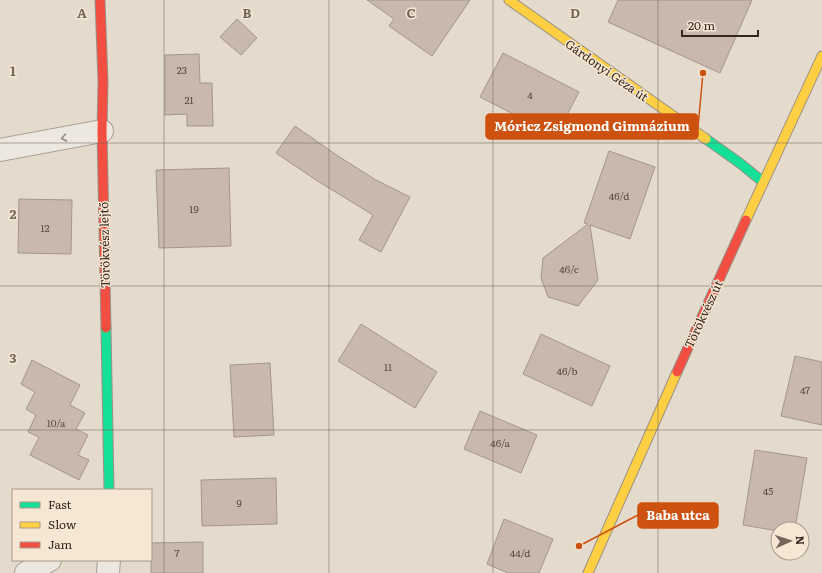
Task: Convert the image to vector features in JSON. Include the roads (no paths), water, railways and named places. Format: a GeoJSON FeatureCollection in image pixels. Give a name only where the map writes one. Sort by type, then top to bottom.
{"type":"FeatureCollection","features":[{"type":"Feature","properties":{"kind":"street","name":"Törökvész lejtő"},"geometry":{"type":"LineString","coordinates":[[100,0],[103,81],[102,131],[109,489]]}},
{"type":"Feature","properties":{"kind":"street","name":"Gárdonyi Géza út"},"geometry":{"type":"LineString","coordinates":[[509,0],[740,164],[763,182]]}},
{"type":"Feature","properties":{"kind":"street","name":"Törökvész út"},"geometry":{"type":"LineString","coordinates":[[588,573],[688,345],[822,56]]}},
{"type":"Feature","properties":{"kind":"street"},"geometry":{"type":"LineString","coordinates":[[0,150],[102,131]]}},
{"type":"Feature","properties":{"kind":"street"},"geometry":{"type":"LineString","coordinates":[[26,573],[48,561]]}},
{"type":"Feature","properties":{"kind":"street"},"geometry":{"type":"LineString","coordinates":[[108,573],[109,561]]}},
{"type":"Feature","properties":{"kind":"place","name":"Móricz Zsigmond Gimnázium"},"geometry":{"type":"Point","coordinates":[703,73]}},
{"type":"Feature","properties":{"kind":"place","name":"Baba utca"},"geometry":{"type":"Point","coordinates":[579,546]}}]}
